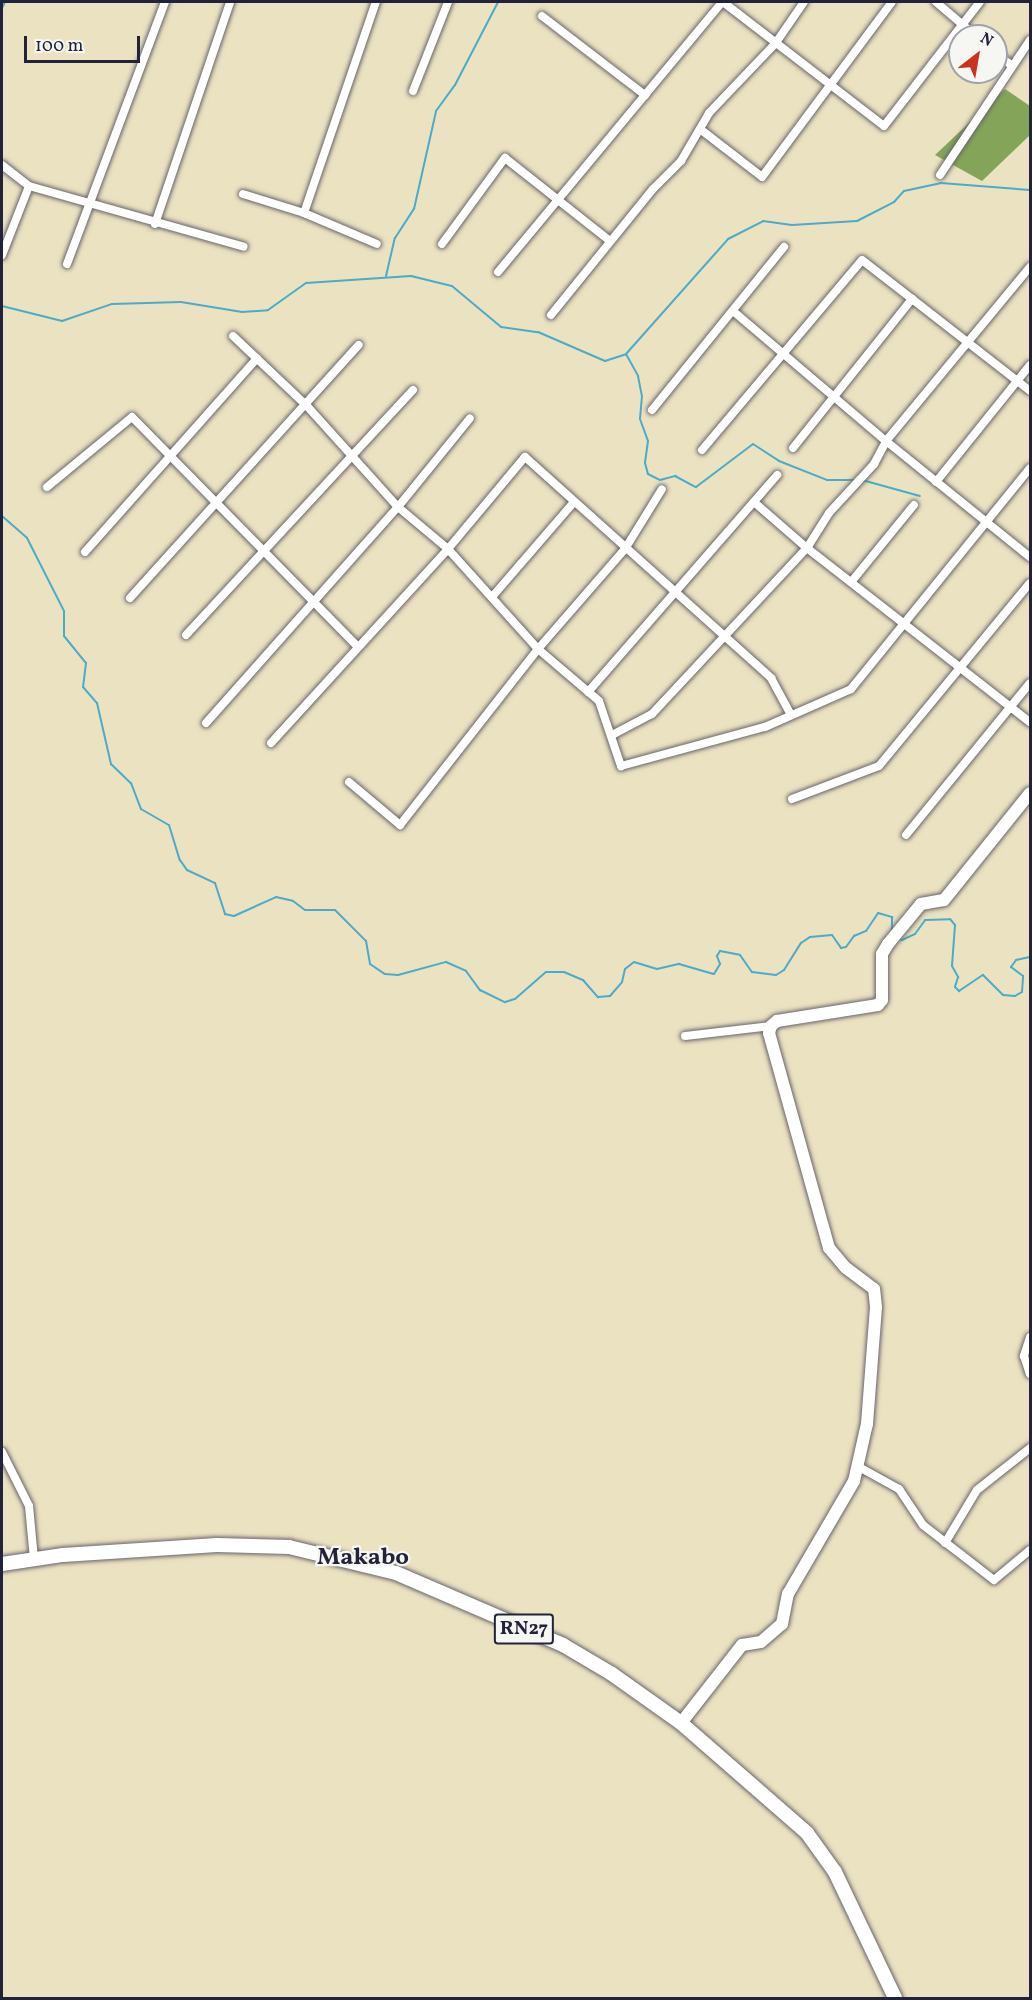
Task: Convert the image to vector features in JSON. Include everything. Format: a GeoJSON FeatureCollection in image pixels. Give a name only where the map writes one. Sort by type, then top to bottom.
{"type":"FeatureCollection","features":[{"type":"Feature","properties":{"kind":"main road","name":"RN27"},"geometry":{"type":"LineString","coordinates":[[2,1564],[34,1559],[217,1545],[289,1547],[396,1573],[563,1646],[612,1674],[681,1723],[807,1833],[835,1872],[895,1998]]}},
{"type":"Feature","properties":{"kind":"street"},"geometry":{"type":"LineString","coordinates":[[67,264],[165,2]]}},
{"type":"Feature","properties":{"kind":"street"},"geometry":{"type":"LineString","coordinates":[[155,224],[230,2]]}},
{"type":"Feature","properties":{"kind":"street"},"geometry":{"type":"LineString","coordinates":[[304,213],[376,2]]}},
{"type":"Feature","properties":{"kind":"street"},"geometry":{"type":"LineString","coordinates":[[413,91],[448,2]]}},
{"type":"Feature","properties":{"kind":"street"},"geometry":{"type":"LineString","coordinates":[[498,272],[558,197],[723,2],[828,86],[884,126],[948,46]]}},
{"type":"Feature","properties":{"kind":"street"},"geometry":{"type":"LineString","coordinates":[[551,315],[610,241],[681,161],[709,113],[775,44],[804,2]]}},
{"type":"Feature","properties":{"kind":"street"},"geometry":{"type":"LineString","coordinates":[[700,129],[762,177],[892,2]]}},
{"type":"Feature","properties":{"kind":"street"},"geometry":{"type":"LineString","coordinates":[[936,2],[962,24]]}},
{"type":"Feature","properties":{"kind":"street"},"geometry":{"type":"LineString","coordinates":[[965,24],[980,2]]}},
{"type":"Feature","properties":{"kind":"street"},"geometry":{"type":"LineString","coordinates":[[542,16],[645,95]]}},
{"type":"Feature","properties":{"kind":"street"},"geometry":{"type":"LineString","coordinates":[[940,175],[1011,65],[1030,40]]}},
{"type":"Feature","properties":{"kind":"street"},"geometry":{"type":"LineString","coordinates":[[442,244],[505,158],[558,197],[610,241]]}},
{"type":"Feature","properties":{"kind":"street"},"geometry":{"type":"LineString","coordinates":[[2,165],[29,186],[87,206],[244,247]]}},
{"type":"Feature","properties":{"kind":"street"},"geometry":{"type":"LineString","coordinates":[[2,255],[29,186]]}},
{"type":"Feature","properties":{"kind":"street"},"geometry":{"type":"LineString","coordinates":[[243,194],[304,213],[377,244]]}},
{"type":"Feature","properties":{"kind":"street"},"geometry":{"type":"LineString","coordinates":[[652,410],[784,247]]}},
{"type":"Feature","properties":{"kind":"street"},"geometry":{"type":"LineString","coordinates":[[702,450],[782,352],[862,260],[1030,391]]}},
{"type":"Feature","properties":{"kind":"street"},"geometry":{"type":"LineString","coordinates":[[612,735],[652,714],[807,548],[829,513],[874,464],[886,441],[1030,267]]}},
{"type":"Feature","properties":{"kind":"street"},"geometry":{"type":"LineString","coordinates":[[793,448],[912,299]]}},
{"type":"Feature","properties":{"kind":"street"},"geometry":{"type":"LineString","coordinates":[[733,311],[886,441],[1030,557]]}},
{"type":"Feature","properties":{"kind":"street"},"geometry":{"type":"LineString","coordinates":[[233,336],[307,406],[398,507],[448,549],[538,649],[599,701],[621,766],[765,727],[851,689],[987,524],[1030,468]]}},
{"type":"Feature","properties":{"kind":"street"},"geometry":{"type":"LineString","coordinates":[[130,598],[219,504],[359,345]]}},
{"type":"Feature","properties":{"kind":"street"},"geometry":{"type":"LineString","coordinates":[[85,552],[257,358]]}},
{"type":"Feature","properties":{"kind":"street"},"geometry":{"type":"LineString","coordinates":[[936,482],[1030,365]]}},
{"type":"Feature","properties":{"kind":"street"},"geometry":{"type":"LineString","coordinates":[[186,635],[266,552],[413,390]]}},
{"type":"Feature","properties":{"kind":"street"},"geometry":{"type":"LineString","coordinates":[[47,487],[132,417],[315,600],[358,647]]}},
{"type":"Feature","properties":{"kind":"street"},"geometry":{"type":"LineString","coordinates":[[206,723],[398,507],[470,418]]}},
{"type":"Feature","properties":{"kind":"street"},"geometry":{"type":"LineString","coordinates":[[271,743],[448,549],[525,457],[724,639],[771,678],[792,715]]}},
{"type":"Feature","properties":{"kind":"street"},"geometry":{"type":"LineString","coordinates":[[588,692],[777,476]]}},
{"type":"Feature","properties":{"kind":"street"},"geometry":{"type":"LineString","coordinates":[[349,782],[400,825],[538,649],[625,549],[662,489]]}},
{"type":"Feature","properties":{"kind":"street"},"geometry":{"type":"LineString","coordinates":[[492,597],[574,502]]}},
{"type":"Feature","properties":{"kind":"street"},"geometry":{"type":"LineString","coordinates":[[754,502],[807,548],[906,622],[958,668],[1030,722]]}},
{"type":"Feature","properties":{"kind":"street"},"geometry":{"type":"LineString","coordinates":[[852,581],[914,505]]}},
{"type":"Feature","properties":{"kind":"street"},"geometry":{"type":"LineString","coordinates":[[792,799],[879,766],[1030,583]]}},
{"type":"Feature","properties":{"kind":"street"},"geometry":{"type":"LineString","coordinates":[[906,835],[1030,683]]}},
{"type":"Feature","properties":{"kind":"street"},"geometry":{"type":"LineString","coordinates":[[681,1723],[742,1645],[761,1642],[782,1624],[788,1594],[859,1467],[867,1424],[876,1307],[874,1289],[845,1267],[829,1248],[768,1033],[777,1021],[878,1005],[882,1000],[882,954],[921,904],[944,900],[1030,793]]}},
{"type":"Feature","properties":{"kind":"street"},"geometry":{"type":"LineString","coordinates":[[685,1036],[771,1026]]}},
{"type":"Feature","properties":{"kind":"street"},"geometry":{"type":"LineString","coordinates":[[1030,1337],[1024,1356],[1030,1374]]}},
{"type":"Feature","properties":{"kind":"street"},"geometry":{"type":"LineString","coordinates":[[945,1543],[977,1490],[1030,1449]]}},
{"type":"Feature","properties":{"kind":"street"},"geometry":{"type":"LineString","coordinates":[[2,1452],[29,1506],[34,1559]]}},
{"type":"Feature","properties":{"kind":"street"},"geometry":{"type":"LineString","coordinates":[[859,1467],[899,1489],[923,1525],[994,1580],[1030,1550]]}},
{"type":"Feature","properties":{"kind":"green space"},"geometry":{"type":"Polygon","coordinates":[[[1005,89],[1030,106],[1030,135],[982,181],[935,155],[1005,89]]]}},
{"type":"Feature","properties":{"kind":"waterway"},"geometry":{"type":"LineString","coordinates":[[2,8],[5,2]]}},
{"type":"Feature","properties":{"kind":"waterway"},"geometry":{"type":"LineString","coordinates":[[386,276],[395,238],[414,209],[436,111],[455,85],[498,2]]}},
{"type":"Feature","properties":{"kind":"waterway"},"geometry":{"type":"LineString","coordinates":[[2,306],[62,321],[112,304],[181,302],[242,312],[268,310],[306,283],[411,276],[452,286],[501,327],[538,332],[605,361],[626,354],[728,239],[763,221],[792,225],[857,221],[894,202],[904,191],[941,183],[1030,190]]}},
{"type":"Feature","properties":{"kind":"waterway"},"geometry":{"type":"LineString","coordinates":[[626,354],[638,376],[642,396],[640,419],[648,441],[645,463],[648,474],[660,480],[675,476],[696,487],[753,444],[779,461],[827,480],[857,480]]}},
{"type":"Feature","properties":{"kind":"waterway"},"geometry":{"type":"LineString","coordinates":[[862,480],[920,496]]}},
{"type":"Feature","properties":{"kind":"waterway"},"geometry":{"type":"LineString","coordinates":[[2,516],[27,538],[64,611],[64,636],[86,663],[83,687],[97,703],[111,764],[131,783],[141,809],[169,825],[180,860],[187,870],[215,883],[225,914],[234,916],[276,897],[293,901],[305,910],[335,910],[366,941],[370,964],[385,974],[398,975],[446,962],[466,971],[480,990],[505,1002],[515,999],[546,972],[564,972],[583,980],[598,997],[610,996],[622,982],[625,969],[634,962],[657,969],[679,964],[714,974],[720,964],[717,956],[720,951],[740,955],[752,972],[776,975],[784,970],[801,943],[810,937],[832,935],[841,948],[846,947],[854,936],[866,931],[878,913],[892,917],[892,932]]}},
{"type":"Feature","properties":{"kind":"waterway"},"geometry":{"type":"LineString","coordinates":[[898,938],[902,940],[915,934],[925,920],[950,919],[955,925],[952,966],[958,977],[955,987],[959,991],[983,975],[1003,995],[1015,996],[1022,992],[1023,976],[1011,967],[1016,960],[1030,957]]}},
{"type":"Feature","properties":{"kind":"district","name":"Makabo"},"geometry":{"type":"Point","coordinates":[363,1559]}}]}
